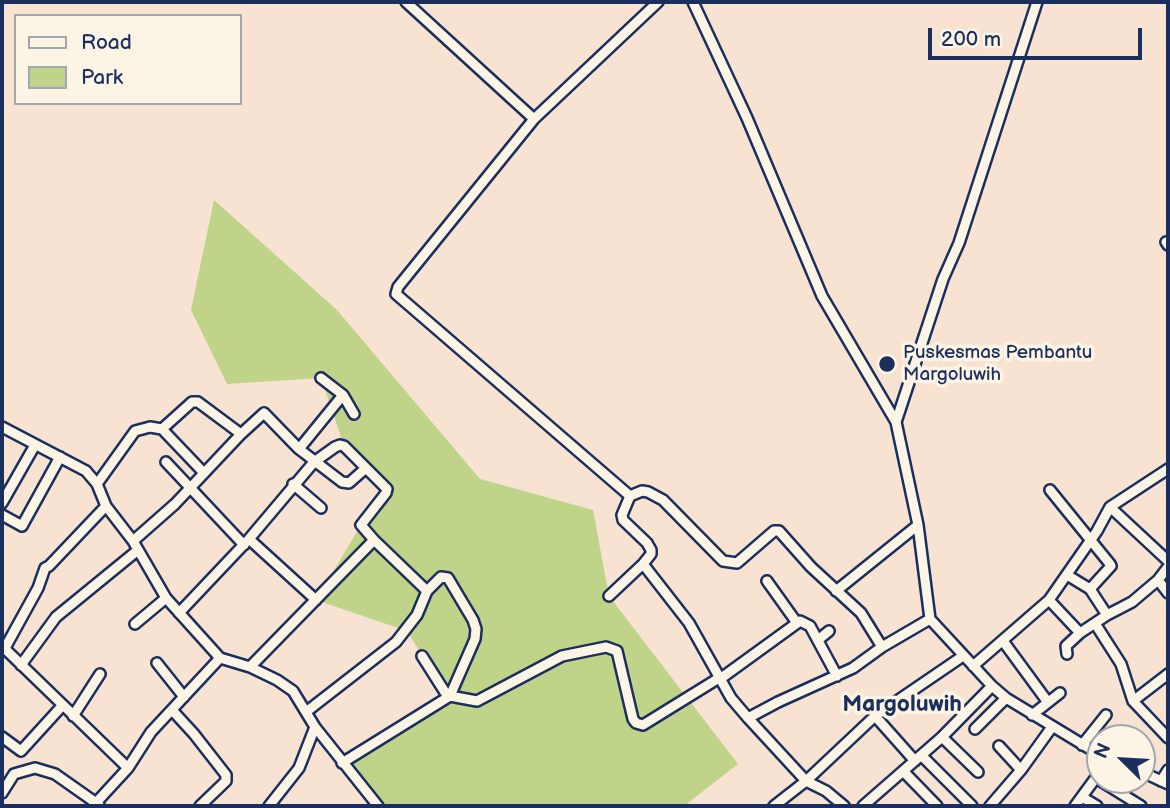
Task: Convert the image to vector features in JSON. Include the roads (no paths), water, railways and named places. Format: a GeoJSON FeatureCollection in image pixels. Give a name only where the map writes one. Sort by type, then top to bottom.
{"type":"FeatureCollection","features":[{"type":"Feature","properties":{"kind":"street"},"geometry":{"type":"LineString","coordinates":[[406,2],[534,119]]}},
{"type":"Feature","properties":{"kind":"street"},"geometry":{"type":"LineString","coordinates":[[630,496],[396,294],[398,287],[534,119],[658,2]]}},
{"type":"Feature","properties":{"kind":"street"},"geometry":{"type":"LineString","coordinates":[[693,2],[747,118],[822,296],[896,422],[918,525],[930,619],[1006,698],[1086,747]]}},
{"type":"Feature","properties":{"kind":"street"},"geometry":{"type":"LineString","coordinates":[[896,422],[943,279],[959,243],[1037,2]]}},
{"type":"Feature","properties":{"kind":"street"},"geometry":{"type":"LineString","coordinates":[[321,378],[343,395],[354,414]]}},
{"type":"Feature","properties":{"kind":"street"},"geometry":{"type":"LineString","coordinates":[[299,449],[343,395]]}},
{"type":"Feature","properties":{"kind":"street"},"geometry":{"type":"LineString","coordinates":[[162,429],[182,409],[195,401],[241,434]]}},
{"type":"Feature","properties":{"kind":"street"},"geometry":{"type":"LineString","coordinates":[[22,665],[56,617],[135,546],[264,413],[314,462],[346,483],[366,468]]}},
{"type":"Feature","properties":{"kind":"street"},"geometry":{"type":"LineString","coordinates":[[97,484],[135,431],[150,427],[162,429],[204,473]]}},
{"type":"Feature","properties":{"kind":"street"},"geometry":{"type":"LineString","coordinates":[[2,440],[5,428],[86,471],[97,484],[106,506],[135,546],[166,598],[179,613],[220,658],[250,667],[293,691],[315,727],[378,806]]}},
{"type":"Feature","properties":{"kind":"street"},"geometry":{"type":"LineString","coordinates":[[2,503],[36,445]]}},
{"type":"Feature","properties":{"kind":"street"},"geometry":{"type":"LineString","coordinates":[[179,613],[246,542],[314,462],[340,445],[387,490],[361,525],[427,591]]}},
{"type":"Feature","properties":{"kind":"street"},"geometry":{"type":"LineString","coordinates":[[2,515],[22,526],[60,457]]}},
{"type":"Feature","properties":{"kind":"street"},"geometry":{"type":"LineString","coordinates":[[166,462],[246,542],[316,600]]}},
{"type":"Feature","properties":{"kind":"street"},"geometry":{"type":"LineString","coordinates":[[973,666],[1049,600],[1068,575],[1110,507],[1168,469]]}},
{"type":"Feature","properties":{"kind":"street"},"geometry":{"type":"LineString","coordinates":[[293,484],[321,508]]}},
{"type":"Feature","properties":{"kind":"street"},"geometry":{"type":"LineString","coordinates":[[609,596],[649,557],[651,550],[647,543],[623,520],[622,515],[630,496],[642,491],[658,496],[723,561],[737,563],[774,531],[779,531],[811,567],[861,613],[882,647]]}},
{"type":"Feature","properties":{"kind":"street"},"geometry":{"type":"LineString","coordinates":[[1050,491],[1111,566],[1090,589]]}},
{"type":"Feature","properties":{"kind":"street"},"geometry":{"type":"LineString","coordinates":[[106,506],[45,568],[38,588],[3,647],[128,768]]}},
{"type":"Feature","properties":{"kind":"street"},"geometry":{"type":"LineString","coordinates":[[1110,507],[1168,561]]}},
{"type":"Feature","properties":{"kind":"street"},"geometry":{"type":"LineString","coordinates":[[836,591],[918,525]]}},
{"type":"Feature","properties":{"kind":"street"},"geometry":{"type":"LineString","coordinates":[[250,667],[374,540]]}},
{"type":"Feature","properties":{"kind":"street"},"geometry":{"type":"LineString","coordinates":[[643,564],[689,623],[736,706],[806,781],[826,791],[844,806]]}},
{"type":"Feature","properties":{"kind":"street"},"geometry":{"type":"LineString","coordinates":[[1067,654],[1066,646],[1080,633],[1132,602],[1158,580],[1168,567]]}},
{"type":"Feature","properties":{"kind":"street"},"geometry":{"type":"LineString","coordinates":[[1068,575],[1090,589],[1107,615]]}},
{"type":"Feature","properties":{"kind":"street"},"geometry":{"type":"LineString","coordinates":[[306,712],[396,642],[418,615],[427,591],[441,577],[448,578],[476,629],[475,639],[449,696],[342,763]]}},
{"type":"Feature","properties":{"kind":"street"},"geometry":{"type":"LineString","coordinates":[[1158,580],[1168,593]]}},
{"type":"Feature","properties":{"kind":"street"},"geometry":{"type":"LineString","coordinates":[[767,581],[797,623]]}},
{"type":"Feature","properties":{"kind":"street"},"geometry":{"type":"LineString","coordinates":[[135,624],[166,598]]}},
{"type":"Feature","properties":{"kind":"street"},"geometry":{"type":"LineString","coordinates":[[1049,600],[1080,633]]}},
{"type":"Feature","properties":{"kind":"street"},"geometry":{"type":"LineString","coordinates":[[748,718],[853,668],[882,647],[930,619]]}},
{"type":"Feature","properties":{"kind":"street"},"geometry":{"type":"LineString","coordinates":[[422,656],[449,696],[477,701],[562,656],[606,647],[617,650],[633,719],[643,725],[719,678],[800,621],[806,622],[837,676]]}},
{"type":"Feature","properties":{"kind":"street"},"geometry":{"type":"LineString","coordinates":[[1096,625],[1121,664],[1133,701],[1168,738]]}},
{"type":"Feature","properties":{"kind":"street"},"geometry":{"type":"LineString","coordinates":[[818,640],[829,631]]}},
{"type":"Feature","properties":{"kind":"street"},"geometry":{"type":"LineString","coordinates":[[1003,641],[1047,701]]}},
{"type":"Feature","properties":{"kind":"street"},"geometry":{"type":"LineString","coordinates":[[779,805],[875,716],[963,656]]}},
{"type":"Feature","properties":{"kind":"street"},"geometry":{"type":"LineString","coordinates":[[2,793],[15,774],[30,768],[44,769],[55,774],[96,805],[128,768],[151,732],[220,658]]}},
{"type":"Feature","properties":{"kind":"street"},"geometry":{"type":"LineString","coordinates":[[157,663],[184,697]]}},
{"type":"Feature","properties":{"kind":"street"},"geometry":{"type":"LineString","coordinates":[[73,716],[100,674]]}},
{"type":"Feature","properties":{"kind":"street"},"geometry":{"type":"LineString","coordinates":[[1133,701],[1168,674]]}},
{"type":"Feature","properties":{"kind":"street"},"geometry":{"type":"LineString","coordinates":[[863,806],[943,737],[992,686]]}},
{"type":"Feature","properties":{"kind":"street"},"geometry":{"type":"LineString","coordinates":[[1032,715],[1060,693]]}},
{"type":"Feature","properties":{"kind":"street"},"geometry":{"type":"LineString","coordinates":[[975,729],[1006,698]]}},
{"type":"Feature","properties":{"kind":"street"},"geometry":{"type":"LineString","coordinates":[[21,751],[62,706]]}},
{"type":"Feature","properties":{"kind":"street"},"geometry":{"type":"LineString","coordinates":[[172,709],[226,775],[226,781],[200,806]]}},
{"type":"Feature","properties":{"kind":"street"},"geometry":{"type":"LineString","coordinates":[[1082,745],[1106,715]]}},
{"type":"Feature","properties":{"kind":"street"},"geometry":{"type":"LineString","coordinates":[[875,716],[918,759],[972,806]]}},
{"type":"Feature","properties":{"kind":"street"},"geometry":{"type":"LineString","coordinates":[[270,806],[299,768],[315,727]]}},
{"type":"Feature","properties":{"kind":"street"},"geometry":{"type":"LineString","coordinates":[[995,805],[1052,727]]}},
{"type":"Feature","properties":{"kind":"street"},"geometry":{"type":"LineString","coordinates":[[2,737],[21,751],[30,768]]}},
{"type":"Feature","properties":{"kind":"street"},"geometry":{"type":"LineString","coordinates":[[943,737],[978,772]]}},
{"type":"Feature","properties":{"kind":"street"},"geometry":{"type":"LineString","coordinates":[[999,746],[1021,770]]}},
{"type":"Feature","properties":{"kind":"street"},"geometry":{"type":"LineString","coordinates":[[1165,782],[1168,770]]}},
{"type":"Feature","properties":{"kind":"street"},"geometry":{"type":"LineString","coordinates":[[904,772],[937,806]]}},
{"type":"Feature","properties":{"kind":"street"},"geometry":{"type":"LineString","coordinates":[[1075,806],[1086,792]]}},
{"type":"Feature","properties":{"kind":"street"},"geometry":{"type":"LineString","coordinates":[[1124,794],[1141,806]]}},
{"type":"Feature","properties":{"kind":"street"},"geometry":{"type":"LineString","coordinates":[[1082,797],[1097,806]]}},
{"type":"Feature","properties":{"kind":"place","name":"Puskesmas Pembantu Margoluwih"},"geometry":{"type":"Point","coordinates":[887,364]}},
{"type":"Feature","properties":{"kind":"district","name":"Margoluwih"},"geometry":{"type":"Point","coordinates":[902,705]}}]}
